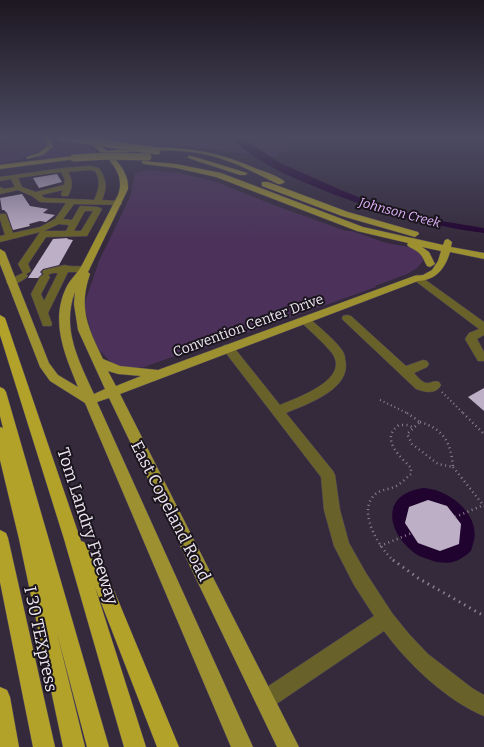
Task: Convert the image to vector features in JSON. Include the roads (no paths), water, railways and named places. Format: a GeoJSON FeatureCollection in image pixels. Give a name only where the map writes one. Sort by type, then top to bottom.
{"type":"FeatureCollection","features":[{"type":"Feature","properties":{"kind":"highway","name":"Tom Landry Freeway"},"geometry":{"type":"LineString","coordinates":[[0,318],[72,539],[135,747]]}},
{"type":"Feature","properties":{"kind":"highway"},"geometry":{"type":"LineString","coordinates":[[0,392],[98,747]]}},
{"type":"Feature","properties":{"kind":"highway"},"geometry":{"type":"LineString","coordinates":[[0,432],[27,539],[74,747]]}},
{"type":"Feature","properties":{"kind":"highway","name":"I 30 TEXpress"},"geometry":{"type":"LineString","coordinates":[[0,538],[44,747]]}},
{"type":"Feature","properties":{"kind":"highway"},"geometry":{"type":"LineString","coordinates":[[72,539],[102,582],[168,747]]}},
{"type":"Feature","properties":{"kind":"highway"},"geometry":{"type":"LineString","coordinates":[[0,697],[8,747]]}},
{"type":"Feature","properties":{"kind":"main road","name":"East Copeland Road"},"geometry":{"type":"LineString","coordinates":[[122,172],[124,178],[124,190],[85,269],[78,276],[70,291],[64,313],[64,332],[70,354],[242,747]]}},
{"type":"Feature","properties":{"kind":"main road"},"geometry":{"type":"LineString","coordinates":[[203,172],[222,176],[341,223],[384,236],[436,243]]}},
{"type":"Feature","properties":{"kind":"main road"},"geometry":{"type":"LineString","coordinates":[[227,172],[252,179],[358,218],[436,243],[484,256]]}},
{"type":"Feature","properties":{"kind":"main road"},"geometry":{"type":"LineString","coordinates":[[237,172],[283,190]]}},
{"type":"Feature","properties":{"kind":"main road"},"geometry":{"type":"LineString","coordinates":[[258,172],[358,218]]}},
{"type":"Feature","properties":{"kind":"main road"},"geometry":{"type":"LineString","coordinates":[[384,236],[391,240],[419,248],[428,257],[430,264]]}},
{"type":"Feature","properties":{"kind":"main road","name":"Convention Center Drive"},"geometry":{"type":"LineString","coordinates":[[417,278],[417,276],[430,264],[436,243]]}},
{"type":"Feature","properties":{"kind":"main road"},"geometry":{"type":"LineString","coordinates":[[448,246],[484,248]]}},
{"type":"Feature","properties":{"kind":"main road","name":"Convention Center Drive"},"geometry":{"type":"LineString","coordinates":[[90,400],[417,278],[428,277],[439,270],[448,246]]}},
{"type":"Feature","properties":{"kind":"main road"},"geometry":{"type":"LineString","coordinates":[[0,252],[44,364],[54,378],[90,400]]}},
{"type":"Feature","properties":{"kind":"main road","name":"East Copeland Road"},"geometry":{"type":"LineString","coordinates":[[85,269],[85,276],[79,296],[81,324],[112,392],[288,747]]}},
{"type":"Feature","properties":{"kind":"main road"},"geometry":{"type":"LineString","coordinates":[[99,362],[118,370],[159,374]]}},
{"type":"Feature","properties":{"kind":"lane"},"geometry":{"type":"LineString","coordinates":[[0,179],[48,172]]}},
{"type":"Feature","properties":{"kind":"lane"},"geometry":{"type":"LineString","coordinates":[[61,200],[68,187],[69,180],[64,172]]}},
{"type":"Feature","properties":{"kind":"lane"},"geometry":{"type":"LineString","coordinates":[[97,202],[103,191],[104,181],[99,172]]}},
{"type":"Feature","properties":{"kind":"lane"},"geometry":{"type":"LineString","coordinates":[[14,176],[19,188]]}},
{"type":"Feature","properties":{"kind":"lane"},"geometry":{"type":"LineString","coordinates":[[35,194],[68,187]]}},
{"type":"Feature","properties":{"kind":"lane"},"geometry":{"type":"LineString","coordinates":[[0,189],[1,192],[19,188],[35,194],[43,200],[118,203]]}},
{"type":"Feature","properties":{"kind":"lane"},"geometry":{"type":"LineString","coordinates":[[0,239],[43,229],[58,221],[72,201]]}},
{"type":"Feature","properties":{"kind":"lane"},"geometry":{"type":"LineString","coordinates":[[11,282],[24,274],[22,264],[43,234],[69,234],[84,234],[98,209],[83,208],[69,234]]}},
{"type":"Feature","properties":{"kind":"lane"},"geometry":{"type":"LineString","coordinates":[[0,217],[3,216],[10,236]]}},
{"type":"Feature","properties":{"kind":"lane"},"geometry":{"type":"LineString","coordinates":[[58,221],[74,223]]}},
{"type":"Feature","properties":{"kind":"lane"},"geometry":{"type":"LineString","coordinates":[[47,324],[36,294],[46,275],[51,270],[65,268],[85,269]]}},
{"type":"Feature","properties":{"kind":"lane"},"geometry":{"type":"LineString","coordinates":[[43,312],[65,268]]}},
{"type":"Feature","properties":{"kind":"lane"},"geometry":{"type":"LineString","coordinates":[[417,278],[484,327]]}},
{"type":"Feature","properties":{"kind":"lane"},"geometry":{"type":"LineString","coordinates":[[347,318],[420,386],[438,388]]}},
{"type":"Feature","properties":{"kind":"lane"},"geometry":{"type":"LineString","coordinates":[[277,411],[323,390],[339,376],[341,360],[338,353],[306,320]]}},
{"type":"Feature","properties":{"kind":"lane"},"geometry":{"type":"LineString","coordinates":[[482,358],[471,338],[484,331]]}},
{"type":"Feature","properties":{"kind":"lane"},"geometry":{"type":"LineString","coordinates":[[228,348],[328,475],[332,510],[342,546],[360,579],[386,619],[402,641],[420,661],[465,696],[484,706]]}},
{"type":"Feature","properties":{"kind":"lane"},"geometry":{"type":"LineString","coordinates":[[405,372],[423,364]]}},
{"type":"Feature","properties":{"kind":"lane"},"geometry":{"type":"LineString","coordinates":[[265,700],[386,619]]}},
{"type":"Feature","properties":{"kind":"water","name":"Johnson Creek"},"geometry":{"type":"Polygon","coordinates":[[[281,172],[300,172],[378,205],[429,219],[484,228],[484,233],[440,226],[375,209],[332,194],[281,172]]]}},
{"type":"Feature","properties":{"kind":"water"},"geometry":{"type":"Polygon","coordinates":[[[424,488],[435,490],[446,494],[460,505],[471,519],[474,527],[475,535],[470,552],[457,561],[443,563],[421,557],[408,548],[400,538],[392,517],[394,507],[399,498],[409,492],[424,488]],[[428,500],[409,507],[405,523],[418,543],[440,551],[458,544],[461,524],[447,506],[428,500]]]}}]}
